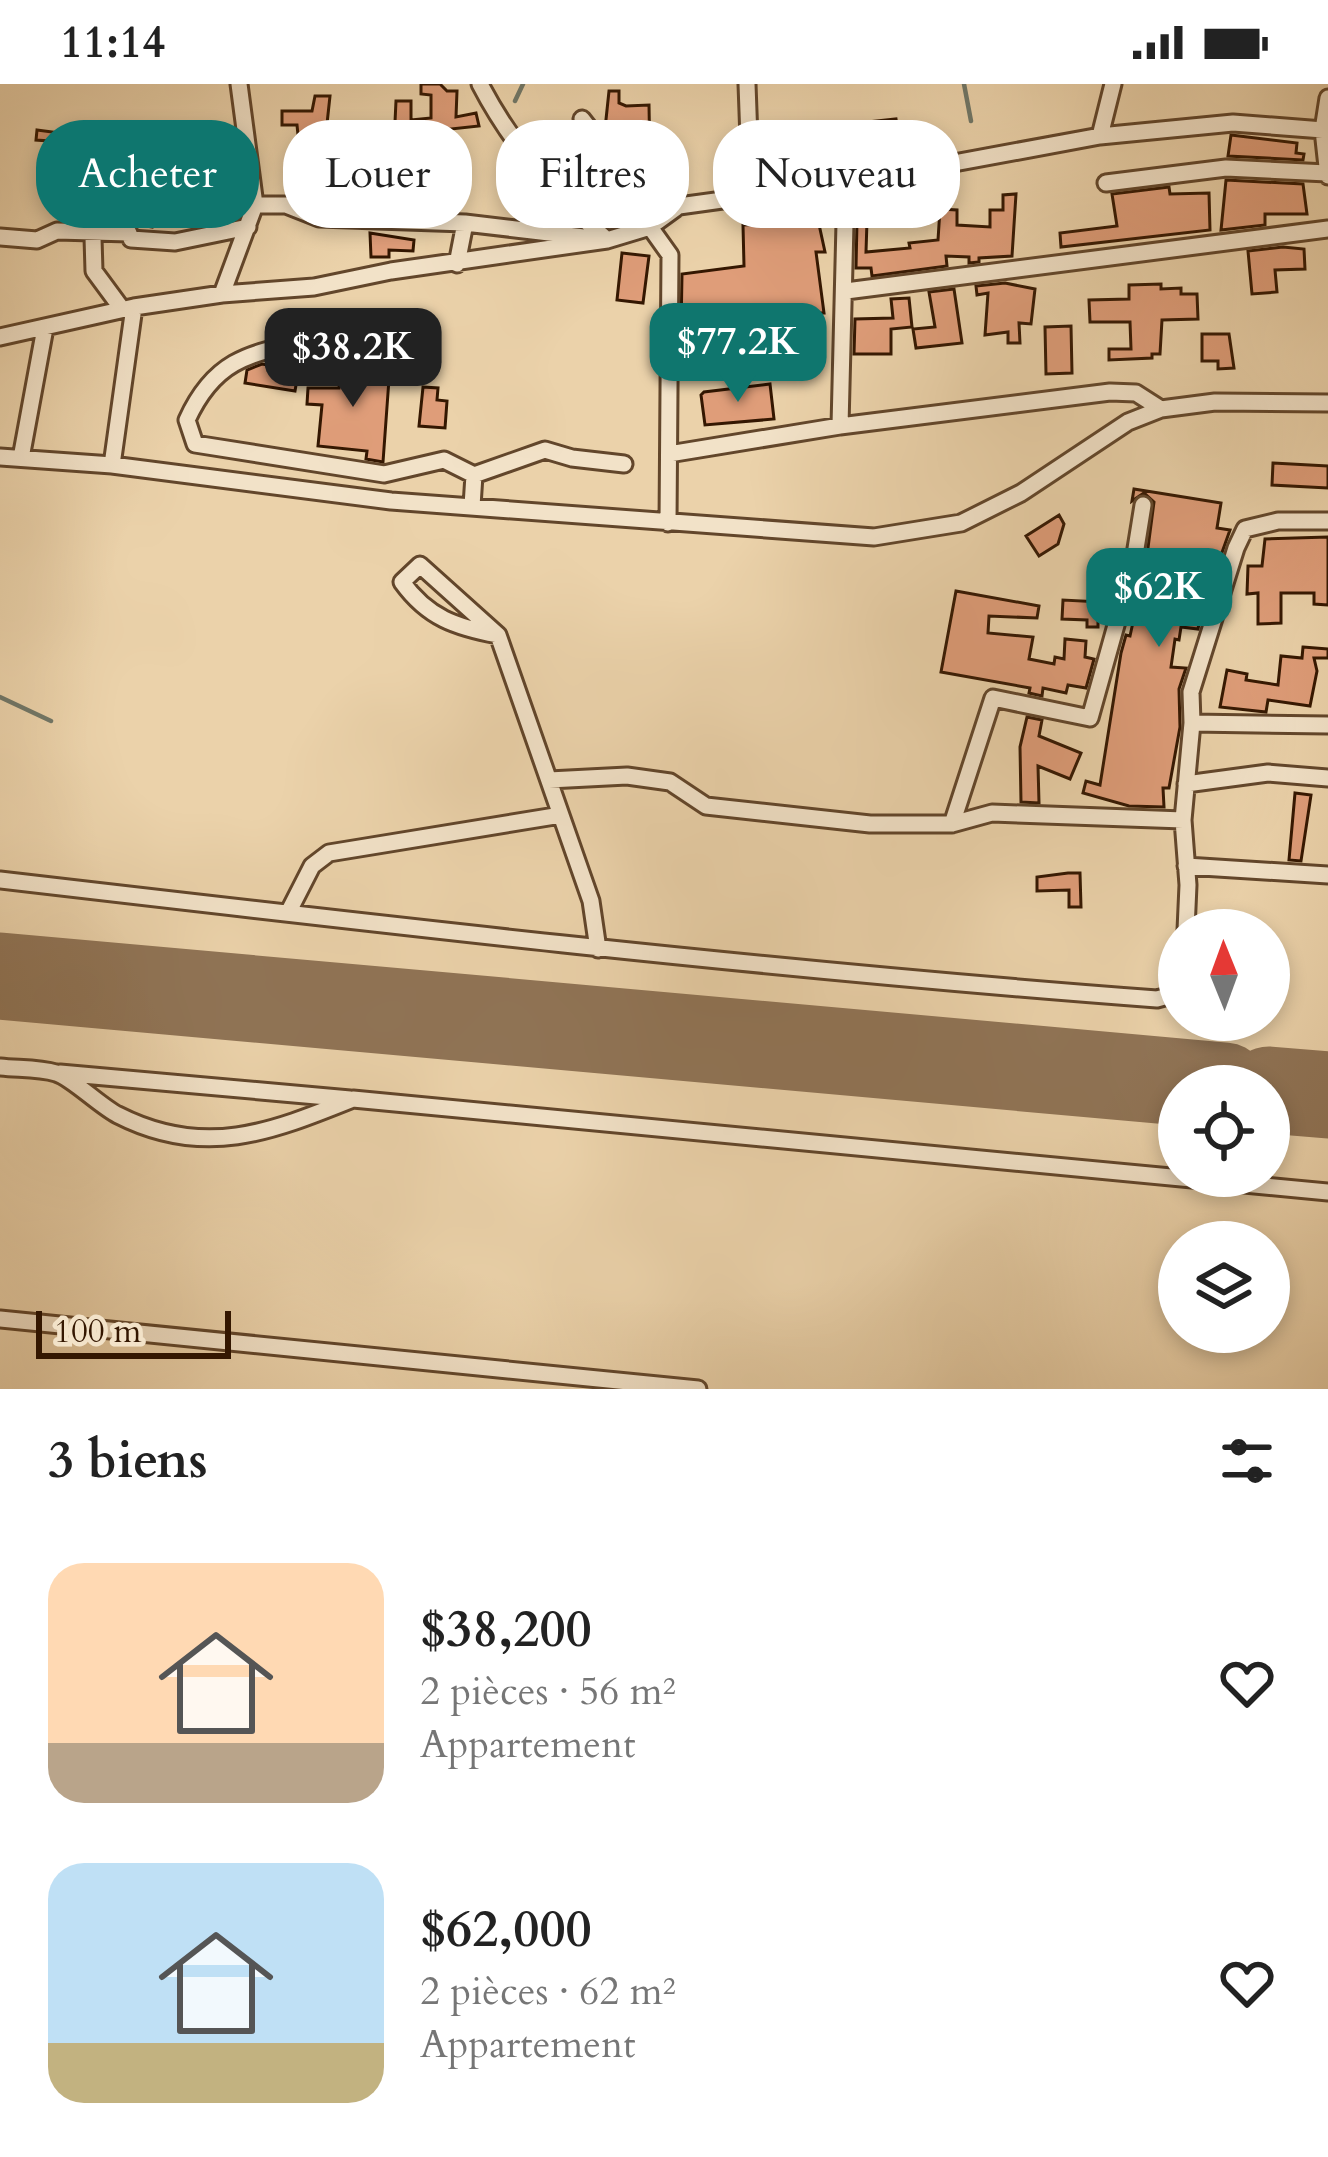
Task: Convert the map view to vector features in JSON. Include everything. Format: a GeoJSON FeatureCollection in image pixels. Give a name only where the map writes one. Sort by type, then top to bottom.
{"type":"FeatureCollection","features":[{"type":"Feature","properties":{"kind":"street"},"geometry":{"type":"LineString","coordinates":[[239,84],[244,120]]}},
{"type":"Feature","properties":{"kind":"street"},"geometry":{"type":"LineString","coordinates":[[480,84],[501,124],[579,217],[607,240]]}},
{"type":"Feature","properties":{"kind":"street"},"geometry":{"type":"LineString","coordinates":[[747,84],[749,120]]}},
{"type":"Feature","properties":{"kind":"street"},"geometry":{"type":"LineString","coordinates":[[1100,136],[1113,84]]}},
{"type":"Feature","properties":{"kind":"street"},"geometry":{"type":"LineString","coordinates":[[1106,183],[1226,169],[1328,174],[1328,98]]}},
{"type":"Feature","properties":{"kind":"street"},"geometry":{"type":"LineString","coordinates":[[960,162],[1100,136],[1233,123],[1325,124]]}},
{"type":"Feature","properties":{"kind":"street"},"geometry":{"type":"LineString","coordinates":[[472,225],[607,240]]}},
{"type":"Feature","properties":{"kind":"street"},"geometry":{"type":"LineString","coordinates":[[95,228],[94,271],[128,308],[112,465]]}},
{"type":"Feature","properties":{"kind":"street"},"geometry":{"type":"LineString","coordinates":[[0,237],[37,240],[57,231],[129,233],[131,238],[175,242],[243,228]]}},
{"type":"Feature","properties":{"kind":"street"},"geometry":{"type":"LineString","coordinates":[[222,294],[248,228]]}},
{"type":"Feature","properties":{"kind":"street"},"geometry":{"type":"LineString","coordinates":[[457,264],[464,228]]}},
{"type":"Feature","properties":{"kind":"street"},"geometry":{"type":"LineString","coordinates":[[0,337],[128,308],[314,287],[391,271],[607,240],[641,228],[670,256],[668,523]]}},
{"type":"Feature","properties":{"kind":"street"},"geometry":{"type":"LineString","coordinates":[[840,426],[846,228]]}},
{"type":"Feature","properties":{"kind":"street"},"geometry":{"type":"LineString","coordinates":[[845,291],[1328,230]]}},
{"type":"Feature","properties":{"kind":"street"},"geometry":{"type":"LineString","coordinates":[[21,458],[45,328]]}},
{"type":"Feature","properties":{"kind":"street"},"geometry":{"type":"LineString","coordinates":[[321,338],[242,357],[202,387],[187,419],[195,444],[384,474],[444,460],[474,475],[545,450],[624,464]]}},
{"type":"Feature","properties":{"kind":"street"},"geometry":{"type":"LineString","coordinates":[[669,454],[840,426],[1111,392],[1136,393],[1161,409]]}},
{"type":"Feature","properties":{"kind":"street"},"geometry":{"type":"LineString","coordinates":[[0,457],[112,465],[391,501],[874,537],[962,523],[1021,493],[1128,422],[1161,409],[1215,402],[1328,404]]}},
{"type":"Feature","properties":{"kind":"street"},"geometry":{"type":"LineString","coordinates":[[472,506],[474,475]]}},
{"type":"Feature","properties":{"kind":"street"},"geometry":{"type":"LineString","coordinates":[[952,824],[993,698],[1090,718],[1134,561],[1143,505]]}},
{"type":"Feature","properties":{"kind":"street"},"geometry":{"type":"LineString","coordinates":[[1186,909],[1183,820],[1191,692],[1245,529],[1279,521],[1328,521]]}},
{"type":"Feature","properties":{"kind":"street"},"geometry":{"type":"LineString","coordinates":[[498,635],[452,626],[419,605],[402,582],[420,565],[498,635],[591,901],[598,949]]}},
{"type":"Feature","properties":{"kind":"street"},"geometry":{"type":"LineString","coordinates":[[1192,723],[1328,725]]}},
{"type":"Feature","properties":{"kind":"street"},"geometry":{"type":"LineString","coordinates":[[1186,784],[1268,773],[1328,778]]}},
{"type":"Feature","properties":{"kind":"street"},"geometry":{"type":"LineString","coordinates":[[549,780],[627,776],[670,782],[706,806],[870,824],[952,824],[992,813],[1183,820]]}},
{"type":"Feature","properties":{"kind":"street"},"geometry":{"type":"LineString","coordinates":[[289,913],[312,866],[329,854],[561,815]]}},
{"type":"Feature","properties":{"kind":"street"},"geometry":{"type":"LineString","coordinates":[[1186,866],[1328,875]]}},
{"type":"Feature","properties":{"kind":"street"},"geometry":{"type":"LineString","coordinates":[[0,880],[598,949],[928,982],[1158,999]]}},
{"type":"Feature","properties":{"kind":"street"},"geometry":{"type":"LineString","coordinates":[[0,1067],[1328,1192]]}},
{"type":"Feature","properties":{"kind":"street"},"geometry":{"type":"LineString","coordinates":[[60,1073],[86,1096],[146,1127],[219,1139],[244,1138],[353,1100]]}},
{"type":"Feature","properties":{"kind":"street"},"geometry":{"type":"LineString","coordinates":[[0,1319],[698,1389]]}},
{"type":"Feature","properties":{"kind":"building"},"geometry":{"type":"Polygon","coordinates":[[[421,84],[440,84],[447,91],[457,91],[456,117],[476,113],[479,126],[472,127],[472,120],[411,120],[431,118],[431,95],[421,94],[421,84]]]}},
{"type":"Feature","properties":{"kind":"building"},"geometry":{"type":"Polygon","coordinates":[[[609,91],[619,91],[619,103],[626,106],[649,105],[649,120],[606,120],[609,91]]]}},
{"type":"Feature","properties":{"kind":"building"},"geometry":{"type":"Polygon","coordinates":[[[315,96],[330,96],[327,120],[283,120],[282,125],[282,111],[312,111],[315,96]]]}},
{"type":"Feature","properties":{"kind":"building"},"geometry":{"type":"Polygon","coordinates":[[[396,101],[411,101],[411,120],[395,120],[396,101]]]}},
{"type":"Feature","properties":{"kind":"building"},"geometry":{"type":"Polygon","coordinates":[[[1231,135],[1297,143],[1296,153],[1304,154],[1303,160],[1228,156],[1231,135]]]}},
{"type":"Feature","properties":{"kind":"building"},"geometry":{"type":"Polygon","coordinates":[[[1226,180],[1303,184],[1307,214],[1265,214],[1265,225],[1221,230],[1226,180]]]}},
{"type":"Feature","properties":{"kind":"building"},"geometry":{"type":"Polygon","coordinates":[[[1169,187],[1170,194],[1209,193],[1210,230],[1061,247],[1060,233],[1117,226],[1112,194],[1169,187]]]}},
{"type":"Feature","properties":{"kind":"building"},"geometry":{"type":"Polygon","coordinates":[[[1016,194],[1012,256],[969,263],[969,257],[946,256],[947,266],[872,276],[871,268],[856,268],[857,228],[867,228],[866,252],[910,248],[909,243],[938,240],[939,228],[990,227],[990,210],[1003,210],[1003,195],[1016,194]]]}},
{"type":"Feature","properties":{"kind":"building"},"geometry":{"type":"Polygon","coordinates":[[[743,228],[820,228],[825,252],[816,252],[824,313],[821,350],[809,350],[809,324],[758,331],[757,321],[716,327],[717,333],[705,335],[704,328],[681,331],[682,274],[744,266],[743,228]]]}},
{"type":"Feature","properties":{"kind":"building"},"geometry":{"type":"Polygon","coordinates":[[[370,233],[414,240],[413,251],[389,250],[389,257],[371,257],[370,233]]]}},
{"type":"Feature","properties":{"kind":"building"},"geometry":{"type":"Polygon","coordinates":[[[1304,249],[1305,269],[1275,270],[1277,292],[1252,294],[1248,251],[1304,249]]]}},
{"type":"Feature","properties":{"kind":"building"},"geometry":{"type":"Polygon","coordinates":[[[622,253],[649,256],[643,303],[617,300],[622,253]]]}},
{"type":"Feature","properties":{"kind":"building"},"geometry":{"type":"Polygon","coordinates":[[[1005,283],[1035,289],[1031,324],[1019,323],[1020,343],[1008,343],[1008,332],[985,335],[988,293],[977,295],[976,286],[1005,283]]]}},
{"type":"Feature","properties":{"kind":"building"},"geometry":{"type":"Polygon","coordinates":[[[1161,284],[1161,289],[1181,288],[1181,294],[1197,294],[1198,319],[1162,320],[1160,354],[1152,358],[1109,360],[1109,349],[1131,349],[1130,322],[1090,322],[1089,300],[1129,299],[1129,285],[1161,284]]]}},
{"type":"Feature","properties":{"kind":"building"},"geometry":{"type":"Polygon","coordinates":[[[954,289],[962,343],[916,348],[913,329],[935,327],[929,292],[954,289]]]}},
{"type":"Feature","properties":{"kind":"building"},"geometry":{"type":"Polygon","coordinates":[[[909,298],[912,327],[891,329],[891,354],[854,354],[855,319],[893,318],[891,299],[909,298]]]}},
{"type":"Feature","properties":{"kind":"building"},"geometry":{"type":"Polygon","coordinates":[[[1071,326],[1072,373],[1046,374],[1045,327],[1071,326]]]}},
{"type":"Feature","properties":{"kind":"building"},"geometry":{"type":"Polygon","coordinates":[[[1202,334],[1229,334],[1234,368],[1218,369],[1218,361],[1202,361],[1202,334]]]}},
{"type":"Feature","properties":{"kind":"building"},"geometry":{"type":"Polygon","coordinates":[[[343,347],[361,348],[358,377],[389,379],[383,462],[366,459],[367,451],[318,446],[322,405],[307,404],[308,388],[339,388],[343,347]]]}},
{"type":"Feature","properties":{"kind":"building"},"geometry":{"type":"Polygon","coordinates":[[[301,355],[295,391],[245,383],[247,370],[262,364],[279,367],[280,359],[301,355]]]}},
{"type":"Feature","properties":{"kind":"building"},"geometry":{"type":"Polygon","coordinates":[[[770,384],[774,419],[705,425],[704,392],[770,384]]]}},
{"type":"Feature","properties":{"kind":"building"},"geometry":{"type":"Polygon","coordinates":[[[423,387],[438,388],[437,400],[447,401],[445,428],[419,426],[423,387]]]}},
{"type":"Feature","properties":{"kind":"building"},"geometry":{"type":"Polygon","coordinates":[[[1273,463],[1328,466],[1328,488],[1272,485],[1273,463]]]}},
{"type":"Feature","properties":{"kind":"building"},"geometry":{"type":"Polygon","coordinates":[[[1134,489],[1221,503],[1217,528],[1230,530],[1220,558],[1210,566],[1218,566],[1213,580],[1207,579],[1198,629],[1181,627],[1179,640],[1175,639],[1171,667],[1186,668],[1179,689],[1180,727],[1169,788],[1163,788],[1164,807],[1129,806],[1083,793],[1086,781],[1100,785],[1121,653],[1126,635],[1130,636],[1146,563],[1154,502],[1144,493],[1132,501],[1134,489]]]}},
{"type":"Feature","properties":{"kind":"building"},"geometry":{"type":"Polygon","coordinates":[[[1059,515],[1064,524],[1058,544],[1039,556],[1026,536],[1059,515]]]}},
{"type":"Feature","properties":{"kind":"building"},"geometry":{"type":"Polygon","coordinates":[[[1328,537],[1328,605],[1314,604],[1314,593],[1281,593],[1281,623],[1258,624],[1258,593],[1247,594],[1248,566],[1262,566],[1265,539],[1328,537]]]}},
{"type":"Feature","properties":{"kind":"building"},"geometry":{"type":"Polygon","coordinates":[[[956,591],[1039,606],[1037,618],[989,616],[988,633],[1033,637],[1029,659],[1054,664],[1055,657],[1064,659],[1065,639],[1086,641],[1085,657],[1094,659],[1086,688],[1068,685],[1066,693],[1043,688],[1042,696],[1029,693],[1030,688],[941,672],[956,591]]]}},
{"type":"Feature","properties":{"kind":"building"},"geometry":{"type":"Polygon","coordinates":[[[1100,598],[1111,599],[1105,621],[1098,620],[1098,627],[1087,627],[1087,620],[1062,619],[1063,600],[1100,602],[1100,598]]]}},
{"type":"Feature","properties":{"kind":"building"},"geometry":{"type":"Polygon","coordinates":[[[1303,647],[1328,649],[1328,658],[1314,658],[1317,671],[1310,706],[1268,700],[1266,712],[1220,707],[1227,670],[1247,674],[1246,680],[1278,685],[1281,656],[1302,658],[1303,647]]]}},
{"type":"Feature","properties":{"kind":"building"},"geometry":{"type":"Polygon","coordinates":[[[1027,717],[1042,720],[1039,736],[1081,753],[1070,779],[1038,766],[1039,803],[1021,802],[1020,747],[1027,717]]]}},
{"type":"Feature","properties":{"kind":"building"},"geometry":{"type":"Polygon","coordinates":[[[1295,793],[1311,795],[1301,861],[1289,860],[1295,793]]]}},
{"type":"Feature","properties":{"kind":"building"},"geometry":{"type":"Polygon","coordinates":[[[1080,873],[1081,907],[1069,907],[1069,890],[1037,891],[1037,877],[1080,873]]]}},
{"type":"Feature","properties":{"kind":"waterway"},"geometry":{"type":"LineString","coordinates":[[515,101],[523,84]]}},
{"type":"Feature","properties":{"kind":"waterway"},"geometry":{"type":"LineString","coordinates":[[964,84],[971,121]]}},
{"type":"Feature","properties":{"kind":"waterway"},"geometry":{"type":"LineString","coordinates":[[0,697],[51,721]]}},
{"type":"Feature","properties":{"kind":"runway"},"geometry":{"type":"LineString","coordinates":[[0,976],[1158,1080]]}},
{"type":"Feature","properties":{"kind":"runway"},"geometry":{"type":"LineString","coordinates":[[1290,1092],[1328,1095]]}}]}
